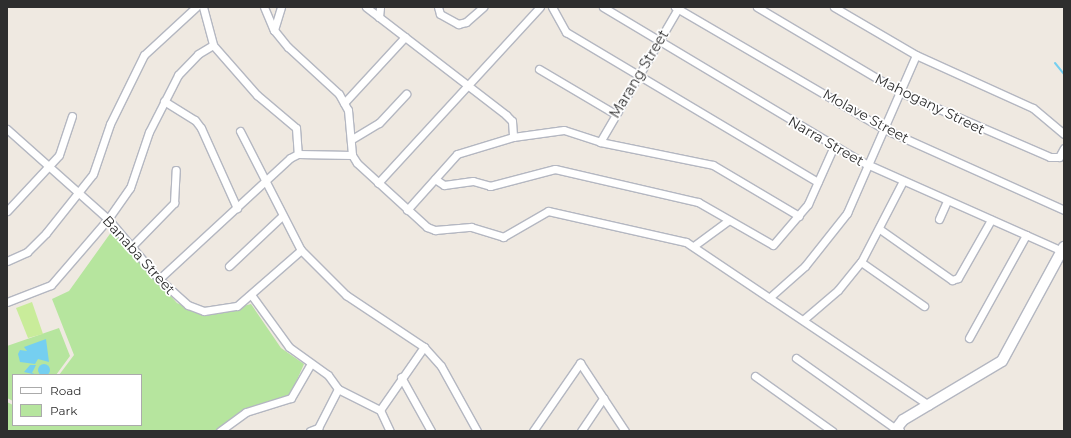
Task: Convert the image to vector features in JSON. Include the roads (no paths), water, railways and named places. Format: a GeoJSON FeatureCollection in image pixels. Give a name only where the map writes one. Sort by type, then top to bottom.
{"type":"FeatureCollection","features":[{"type":"Feature","properties":{"kind":"street"},"geometry":{"type":"LineString","coordinates":[[7,261],[27,252],[93,174],[110,124],[144,55],[196,7]]}},
{"type":"Feature","properties":{"kind":"street"},"geometry":{"type":"LineString","coordinates":[[203,7],[213,45],[257,95],[296,128],[298,154]]}},
{"type":"Feature","properties":{"kind":"street"},"geometry":{"type":"LineString","coordinates":[[264,7],[274,30],[296,56],[329,83],[344,103],[352,139],[352,155],[407,210],[436,230],[471,227],[503,237],[548,211],[696,245],[769,298],[929,405]]}},
{"type":"Feature","properties":{"kind":"street"},"geometry":{"type":"LineString","coordinates":[[274,30],[281,7]]}},
{"type":"Feature","properties":{"kind":"street"},"geometry":{"type":"LineString","coordinates":[[366,7],[512,121],[513,137]]}},
{"type":"Feature","properties":{"kind":"street"},"geometry":{"type":"LineString","coordinates":[[379,17],[380,7]]}},
{"type":"Feature","properties":{"kind":"street"},"geometry":{"type":"LineString","coordinates":[[438,7],[444,17],[458,24],[466,22],[483,7]]}},
{"type":"Feature","properties":{"kind":"street"},"geometry":{"type":"LineString","coordinates":[[378,182],[540,7]]}},
{"type":"Feature","properties":{"kind":"street"},"geometry":{"type":"LineString","coordinates":[[552,7],[566,32],[638,73],[818,182]]}},
{"type":"Feature","properties":{"kind":"street","name":"Narra Street"},"geometry":{"type":"LineString","coordinates":[[603,7],[834,146],[869,165],[991,220],[1063,249]]}},
{"type":"Feature","properties":{"kind":"street","name":"Mahogany Street"},"geometry":{"type":"LineString","coordinates":[[757,7],[900,92],[1050,157],[1059,157],[1064,148]]}},
{"type":"Feature","properties":{"kind":"street"},"geometry":{"type":"LineString","coordinates":[[834,7],[916,55],[1033,108],[1064,134]]}},
{"type":"Feature","properties":{"kind":"street","name":"Marang Street"},"geometry":{"type":"LineString","coordinates":[[600,142],[638,73],[659,41],[677,8]]}},
{"type":"Feature","properties":{"kind":"street","name":"Molave Street"},"geometry":{"type":"LineString","coordinates":[[677,8],[884,129],[1064,210]]}},
{"type":"Feature","properties":{"kind":"street"},"geometry":{"type":"LineString","coordinates":[[344,103],[405,37]]}},
{"type":"Feature","properties":{"kind":"street"},"geometry":{"type":"LineString","coordinates":[[7,302],[51,285],[108,219],[130,188],[164,101],[178,75],[198,54],[213,45]]}},
{"type":"Feature","properties":{"kind":"street"},"geometry":{"type":"LineString","coordinates":[[769,298],[805,266],[835,232],[869,165],[916,55]]}},
{"type":"Feature","properties":{"kind":"street"},"geometry":{"type":"LineString","coordinates":[[539,69],[615,114]]}},
{"type":"Feature","properties":{"kind":"street"},"geometry":{"type":"LineString","coordinates":[[352,139],[379,123],[406,94]]}},
{"type":"Feature","properties":{"kind":"street"},"geometry":{"type":"LineString","coordinates":[[164,101],[195,120],[202,128],[237,208]]}},
{"type":"Feature","properties":{"kind":"street"},"geometry":{"type":"LineString","coordinates":[[7,211],[58,155],[72,116]]}},
{"type":"Feature","properties":{"kind":"street","name":"Banaba Street"},"geometry":{"type":"LineString","coordinates":[[7,129],[108,219],[130,247],[159,279],[188,305],[204,311],[237,306],[252,296],[301,250]]}},
{"type":"Feature","properties":{"kind":"street"},"geometry":{"type":"LineString","coordinates":[[407,210],[457,154],[513,137],[564,130],[600,142],[713,165],[798,216]]}},
{"type":"Feature","properties":{"kind":"street"},"geometry":{"type":"LineString","coordinates":[[240,132],[281,217],[301,250],[346,295],[424,347],[441,366],[477,431]]}},
{"type":"Feature","properties":{"kind":"street"},"geometry":{"type":"LineString","coordinates":[[435,179],[444,185],[473,181],[490,186],[555,169],[698,202],[773,245],[798,216],[818,182],[834,146]]}},
{"type":"Feature","properties":{"kind":"street"},"geometry":{"type":"LineString","coordinates":[[159,279],[237,208],[264,181],[298,154],[352,155]]}},
{"type":"Feature","properties":{"kind":"street"},"geometry":{"type":"LineString","coordinates":[[130,247],[174,203],[176,170]]}},
{"type":"Feature","properties":{"kind":"street"},"geometry":{"type":"LineString","coordinates":[[803,320],[838,290],[861,262],[881,230],[903,181]]}},
{"type":"Feature","properties":{"kind":"street"},"geometry":{"type":"LineString","coordinates":[[939,219],[948,201]]}},
{"type":"Feature","properties":{"kind":"street"},"geometry":{"type":"LineString","coordinates":[[229,266],[281,217]]}},
{"type":"Feature","properties":{"kind":"street"},"geometry":{"type":"LineString","coordinates":[[696,245],[729,220]]}},
{"type":"Feature","properties":{"kind":"street"},"geometry":{"type":"LineString","coordinates":[[881,230],[952,280],[958,278],[991,220]]}},
{"type":"Feature","properties":{"kind":"street"},"geometry":{"type":"LineString","coordinates":[[969,338],[1026,235]]}},
{"type":"Feature","properties":{"kind":"street"},"geometry":{"type":"LineString","coordinates":[[796,358],[898,430],[903,420],[1002,361],[1063,249]]}},
{"type":"Feature","properties":{"kind":"street"},"geometry":{"type":"LineString","coordinates":[[861,262],[924,306]]}},
{"type":"Feature","properties":{"kind":"street"},"geometry":{"type":"LineString","coordinates":[[252,296],[289,347],[328,376],[338,389],[380,410],[390,431]]}},
{"type":"Feature","properties":{"kind":"street"},"geometry":{"type":"LineString","coordinates":[[380,410],[401,377],[424,347]]}},
{"type":"Feature","properties":{"kind":"street"},"geometry":{"type":"LineString","coordinates":[[532,431],[580,363],[625,431]]}},
{"type":"Feature","properties":{"kind":"street"},"geometry":{"type":"LineString","coordinates":[[220,431],[246,412],[291,398],[311,364]]}},
{"type":"Feature","properties":{"kind":"street"},"geometry":{"type":"LineString","coordinates":[[755,376],[832,431]]}},
{"type":"Feature","properties":{"kind":"street"},"geometry":{"type":"LineString","coordinates":[[401,377],[431,431]]}},
{"type":"Feature","properties":{"kind":"street"},"geometry":{"type":"LineString","coordinates":[[310,431],[322,430],[338,389]]}},
{"type":"Feature","properties":{"kind":"street"},"geometry":{"type":"LineString","coordinates":[[581,431],[603,398]]}},
{"type":"Feature","properties":{"kind":"water"},"geometry":{"type":"Polygon","coordinates":[[[46,339],[49,362],[38,359],[35,364],[20,362],[18,354],[20,350],[27,351],[24,347],[46,339]]]}},
{"type":"Feature","properties":{"kind":"water"},"geometry":{"type":"Polygon","coordinates":[[[42,364],[46,364],[50,368],[50,372],[48,374],[40,374],[38,372],[38,368],[42,364]]]}},
{"type":"Feature","properties":{"kind":"water"},"geometry":{"type":"Polygon","coordinates":[[[30,365],[36,365],[32,373],[34,374],[24,372],[30,365]]]}},
{"type":"Feature","properties":{"kind":"waterway"},"geometry":{"type":"LineString","coordinates":[[1055,63],[1064,74]]}}]}
